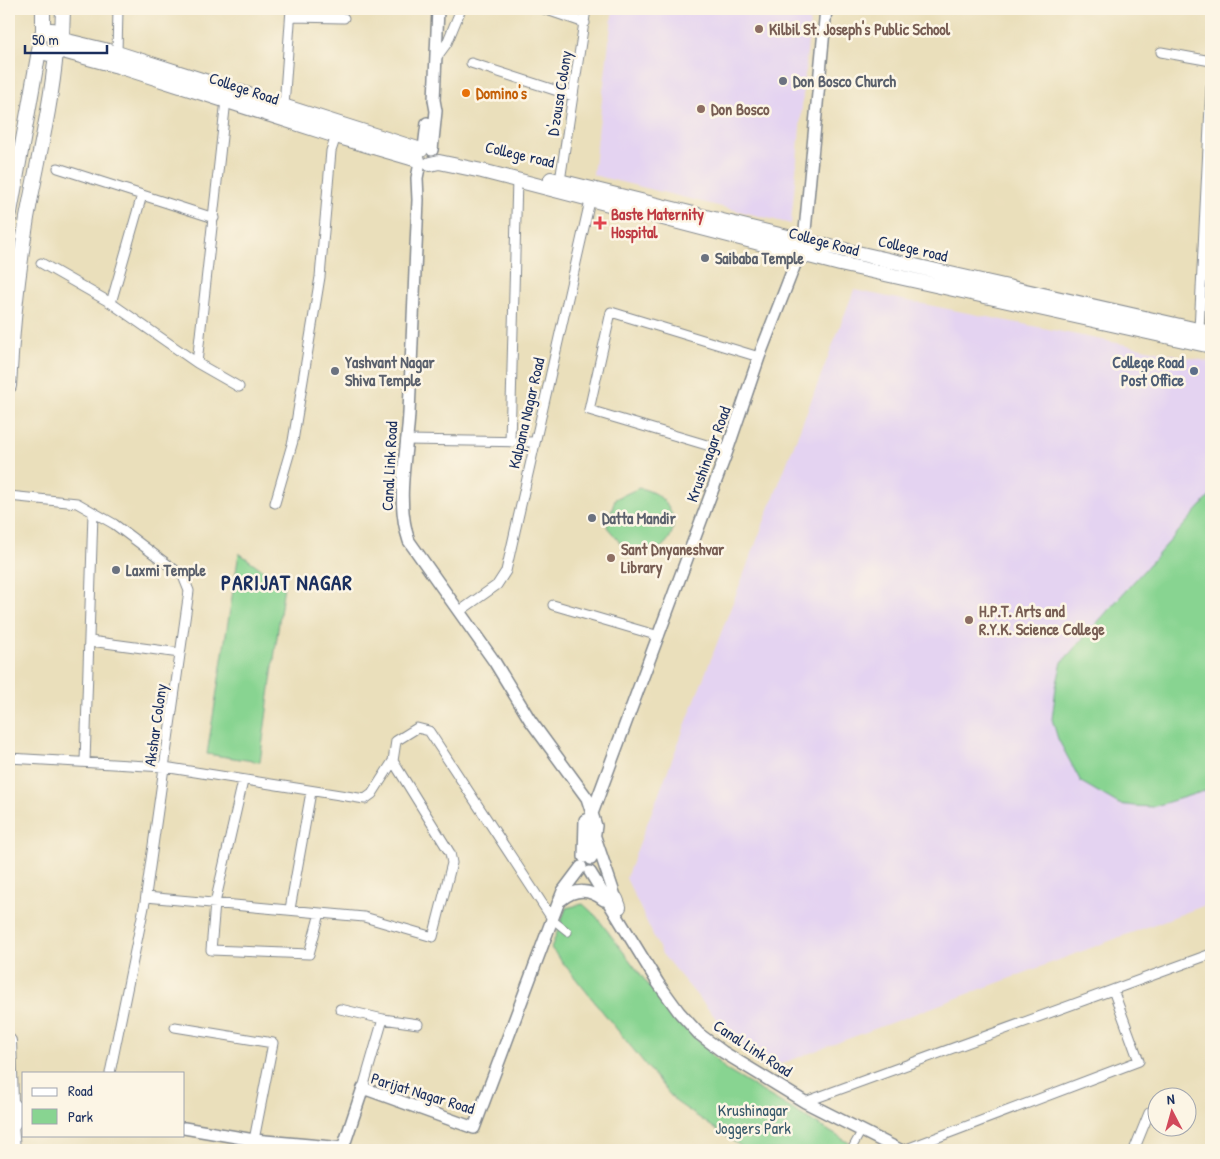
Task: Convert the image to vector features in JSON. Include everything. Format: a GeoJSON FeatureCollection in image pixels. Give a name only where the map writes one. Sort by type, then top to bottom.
{"type":"FeatureCollection","features":[{"type":"Feature","properties":{"kind":"main road"},"geometry":{"type":"LineString","coordinates":[[9,218],[42,39],[43,9]]}},
{"type":"Feature","properties":{"kind":"main road"},"geometry":{"type":"LineString","coordinates":[[9,386],[10,340],[27,221],[60,45],[63,9]]}},
{"type":"Feature","properties":{"kind":"main road"},"geometry":{"type":"LineString","coordinates":[[42,39],[53,30],[60,45]]}},
{"type":"Feature","properties":{"kind":"main road"},"geometry":{"type":"LineString","coordinates":[[42,39],[48,53],[60,45]]}},
{"type":"Feature","properties":{"kind":"main road","name":"College road"},"geometry":{"type":"LineString","coordinates":[[60,45],[117,53],[284,106],[426,156],[560,181],[802,247],[1205,332]]}},
{"type":"Feature","properties":{"kind":"main road","name":"College Road"},"geometry":{"type":"LineString","coordinates":[[60,45],[118,66],[336,136],[517,179],[590,201],[802,247],[913,281],[1211,346]]}},
{"type":"Feature","properties":{"kind":"main road"},"geometry":{"type":"LineString","coordinates":[[9,1041],[10,1101],[16,1109],[13,1150]]}},
{"type":"Feature","properties":{"kind":"street"},"geometry":{"type":"LineString","coordinates":[[117,53],[118,9]]}},
{"type":"Feature","properties":{"kind":"street","name":"Canal Link Road"},"geometry":{"type":"LineString","coordinates":[[438,9],[434,100],[429,112],[426,156],[417,178],[418,200],[402,504],[404,526],[409,541],[460,612],[530,720],[587,798],[592,811],[588,865]]}},
{"type":"Feature","properties":{"kind":"street"},"geometry":{"type":"LineString","coordinates":[[436,58],[447,43],[461,9]]}},
{"type":"Feature","properties":{"kind":"street"},"geometry":{"type":"LineString","coordinates":[[544,9],[585,23]]}},
{"type":"Feature","properties":{"kind":"street","name":"D'zousa Colony"},"geometry":{"type":"LineString","coordinates":[[560,181],[586,9]]}},
{"type":"Feature","properties":{"kind":"street","name":"Krushinagar Road"},"geometry":{"type":"LineString","coordinates":[[600,790],[727,451],[759,357],[802,247],[826,9]]}},
{"type":"Feature","properties":{"kind":"street"},"geometry":{"type":"LineString","coordinates":[[284,106],[291,13],[344,18]]}},
{"type":"Feature","properties":{"kind":"street"},"geometry":{"type":"LineString","coordinates":[[1160,52],[1211,61]]}},
{"type":"Feature","properties":{"kind":"street"},"geometry":{"type":"LineString","coordinates":[[471,63],[573,96]]}},
{"type":"Feature","properties":{"kind":"street"},"geometry":{"type":"LineString","coordinates":[[1205,332],[1211,86]]}},
{"type":"Feature","properties":{"kind":"street"},"geometry":{"type":"LineString","coordinates":[[197,363],[226,100]]}},
{"type":"Feature","properties":{"kind":"street"},"geometry":{"type":"LineString","coordinates":[[275,503],[296,422],[320,277],[331,152],[336,136]]}},
{"type":"Feature","properties":{"kind":"street"},"geometry":{"type":"LineString","coordinates":[[58,168],[214,218]]}},
{"type":"Feature","properties":{"kind":"street"},"geometry":{"type":"LineString","coordinates":[[510,442],[517,179]]}},
{"type":"Feature","properties":{"kind":"street"},"geometry":{"type":"LineString","coordinates":[[111,303],[142,195]]}},
{"type":"Feature","properties":{"kind":"street","name":"Kalpana Nagar Road"},"geometry":{"type":"LineString","coordinates":[[460,612],[497,585],[506,571],[590,201]]}},
{"type":"Feature","properties":{"kind":"street"},"geometry":{"type":"LineString","coordinates":[[41,263],[111,303],[197,363],[239,387]]}},
{"type":"Feature","properties":{"kind":"street"},"geometry":{"type":"LineString","coordinates":[[727,451],[589,410],[610,312],[759,357]]}},
{"type":"Feature","properties":{"kind":"street"},"geometry":{"type":"LineString","coordinates":[[406,440],[535,442]]}},
{"type":"Feature","properties":{"kind":"street","name":"Akshar Colony"},"geometry":{"type":"LineString","coordinates":[[9,496],[77,503],[114,524],[183,576],[188,591],[146,897],[110,1072]]}},
{"type":"Feature","properties":{"kind":"street"},"geometry":{"type":"LineString","coordinates":[[85,762],[93,513]]}},
{"type":"Feature","properties":{"kind":"street"},"geometry":{"type":"LineString","coordinates":[[553,605],[659,636]]}},
{"type":"Feature","properties":{"kind":"street"},"geometry":{"type":"LineString","coordinates":[[90,641],[180,653]]}},
{"type":"Feature","properties":{"kind":"street"},"geometry":{"type":"LineString","coordinates":[[9,758],[164,767],[311,792],[365,799],[372,794],[393,761],[396,741],[417,728],[429,731],[553,920],[568,932]]}},
{"type":"Feature","properties":{"kind":"street"},"geometry":{"type":"LineString","coordinates":[[146,897],[364,917],[433,937],[452,863],[450,853],[393,761]]}},
{"type":"Feature","properties":{"kind":"street","name":"Canal Link Road"},"geometry":{"type":"LineString","coordinates":[[569,774],[592,829],[614,903],[658,984],[679,1012],[699,1034],[723,1052],[805,1102],[900,1150]]}},
{"type":"Feature","properties":{"kind":"street"},"geometry":{"type":"LineString","coordinates":[[243,781],[215,903],[211,950],[309,954],[320,913]]}},
{"type":"Feature","properties":{"kind":"street"},"geometry":{"type":"LineString","coordinates":[[592,811],[600,790]]}},
{"type":"Feature","properties":{"kind":"street"},"geometry":{"type":"LineString","coordinates":[[592,829],[600,790]]}},
{"type":"Feature","properties":{"kind":"street"},"geometry":{"type":"LineString","coordinates":[[290,910],[311,792]]}},
{"type":"Feature","properties":{"kind":"street"},"geometry":{"type":"LineString","coordinates":[[553,920],[563,891],[588,865]]}},
{"type":"Feature","properties":{"kind":"street"},"geometry":{"type":"LineString","coordinates":[[559,901],[569,894],[588,865]]}},
{"type":"Feature","properties":{"kind":"street"},"geometry":{"type":"LineString","coordinates":[[588,865],[614,903]]}},
{"type":"Feature","properties":{"kind":"street"},"geometry":{"type":"LineString","coordinates":[[569,894],[590,891],[614,903]]}},
{"type":"Feature","properties":{"kind":"street","name":"Parijat Nagar Road"},"geometry":{"type":"LineString","coordinates":[[185,1128],[252,1145],[343,1148],[363,1088],[474,1128],[553,920]]}},
{"type":"Feature","properties":{"kind":"street"},"geometry":{"type":"LineString","coordinates":[[805,1102],[1211,954]]}},
{"type":"Feature","properties":{"kind":"street"},"geometry":{"type":"LineString","coordinates":[[904,1150],[1139,1061],[1113,990]]}},
{"type":"Feature","properties":{"kind":"street"},"geometry":{"type":"LineString","coordinates":[[340,1009],[383,1019],[418,1024]]}},
{"type":"Feature","properties":{"kind":"street"},"geometry":{"type":"LineString","coordinates":[[363,1088],[383,1019]]}},
{"type":"Feature","properties":{"kind":"street"},"geometry":{"type":"LineString","coordinates":[[175,1027],[273,1043],[252,1145]]}},
{"type":"Feature","properties":{"kind":"street"},"geometry":{"type":"LineString","coordinates":[[1134,1150],[1148,1115]]}},
{"type":"Feature","properties":{"kind":"street"},"geometry":{"type":"LineString","coordinates":[[851,1150],[862,1130]]}},
{"type":"Feature","properties":{"kind":"shaded area","name":"Don Bosco"},"geometry":{"type":"Polygon","coordinates":[[[613,9],[811,9],[791,224],[593,175],[613,9]]]}},
{"type":"Feature","properties":{"kind":"shaded area","name":"H.P.T. Arts and R.Y.K. Science College"},"geometry":{"type":"Polygon","coordinates":[[[854,290],[1211,362],[1211,903],[778,1065],[741,1048],[662,954],[626,878],[854,290]]]}},
{"type":"Feature","properties":{"kind":"green space"},"geometry":{"type":"Polygon","coordinates":[[[316,9],[351,9],[351,13],[316,13],[316,9]]]}},
{"type":"Feature","properties":{"kind":"green space"},"geometry":{"type":"Polygon","coordinates":[[[639,488],[655,494],[666,504],[672,516],[673,528],[669,539],[660,548],[646,553],[628,552],[607,527],[615,499],[639,488]]]}},
{"type":"Feature","properties":{"kind":"green space"},"geometry":{"type":"Polygon","coordinates":[[[1211,495],[1211,789],[1152,807],[1119,804],[1081,782],[1058,739],[1052,719],[1056,687],[1062,662],[1211,495]]]}},
{"type":"Feature","properties":{"kind":"green space"},"geometry":{"type":"Polygon","coordinates":[[[239,553],[284,585],[260,762],[207,754],[239,553]]]}},
{"type":"Feature","properties":{"kind":"green space","name":"Krushinagar Joggers Park"},"geometry":{"type":"Polygon","coordinates":[[[583,904],[596,916],[650,987],[726,1070],[861,1150],[746,1150],[675,1101],[551,948],[566,908],[583,904]]]}},
{"type":"Feature","properties":{"kind":"place","name":"Kilbil St. Joseph's Public School"},"geometry":{"type":"Point","coordinates":[759,29]}},
{"type":"Feature","properties":{"kind":"place","name":"Don Bosco Church"},"geometry":{"type":"Point","coordinates":[783,81]}},
{"type":"Feature","properties":{"kind":"place","name":"Domino's"},"geometry":{"type":"Point","coordinates":[466,93]}},
{"type":"Feature","properties":{"kind":"place","name":"Don Bosco"},"geometry":{"type":"Point","coordinates":[701,109]}},
{"type":"Feature","properties":{"kind":"place","name":"Baste Maternity Hospital"},"geometry":{"type":"Point","coordinates":[600,223]}},
{"type":"Feature","properties":{"kind":"place","name":"Saibaba Temple"},"geometry":{"type":"Point","coordinates":[705,258]}},
{"type":"Feature","properties":{"kind":"place","name":"Yashvant Nagar Shiva Temple"},"geometry":{"type":"Point","coordinates":[335,371]}},
{"type":"Feature","properties":{"kind":"place","name":"College Road Post Office"},"geometry":{"type":"Point","coordinates":[1194,371]}},
{"type":"Feature","properties":{"kind":"place","name":"Datta Mandir"},"geometry":{"type":"Point","coordinates":[592,518]}},
{"type":"Feature","properties":{"kind":"place","name":"Sant Dnyaneshvar Library"},"geometry":{"type":"Point","coordinates":[611,558]}},
{"type":"Feature","properties":{"kind":"place","name":"Laxmi Temple"},"geometry":{"type":"Point","coordinates":[116,570]}},
{"type":"Feature","properties":{"kind":"place","name":"H.P.T. Arts and R.Y.K. Science College"},"geometry":{"type":"Point","coordinates":[969,620]}},
{"type":"Feature","properties":{"kind":"district","name":"PARIJAT NAGAR"},"geometry":{"type":"Point","coordinates":[287,582]}}]}
